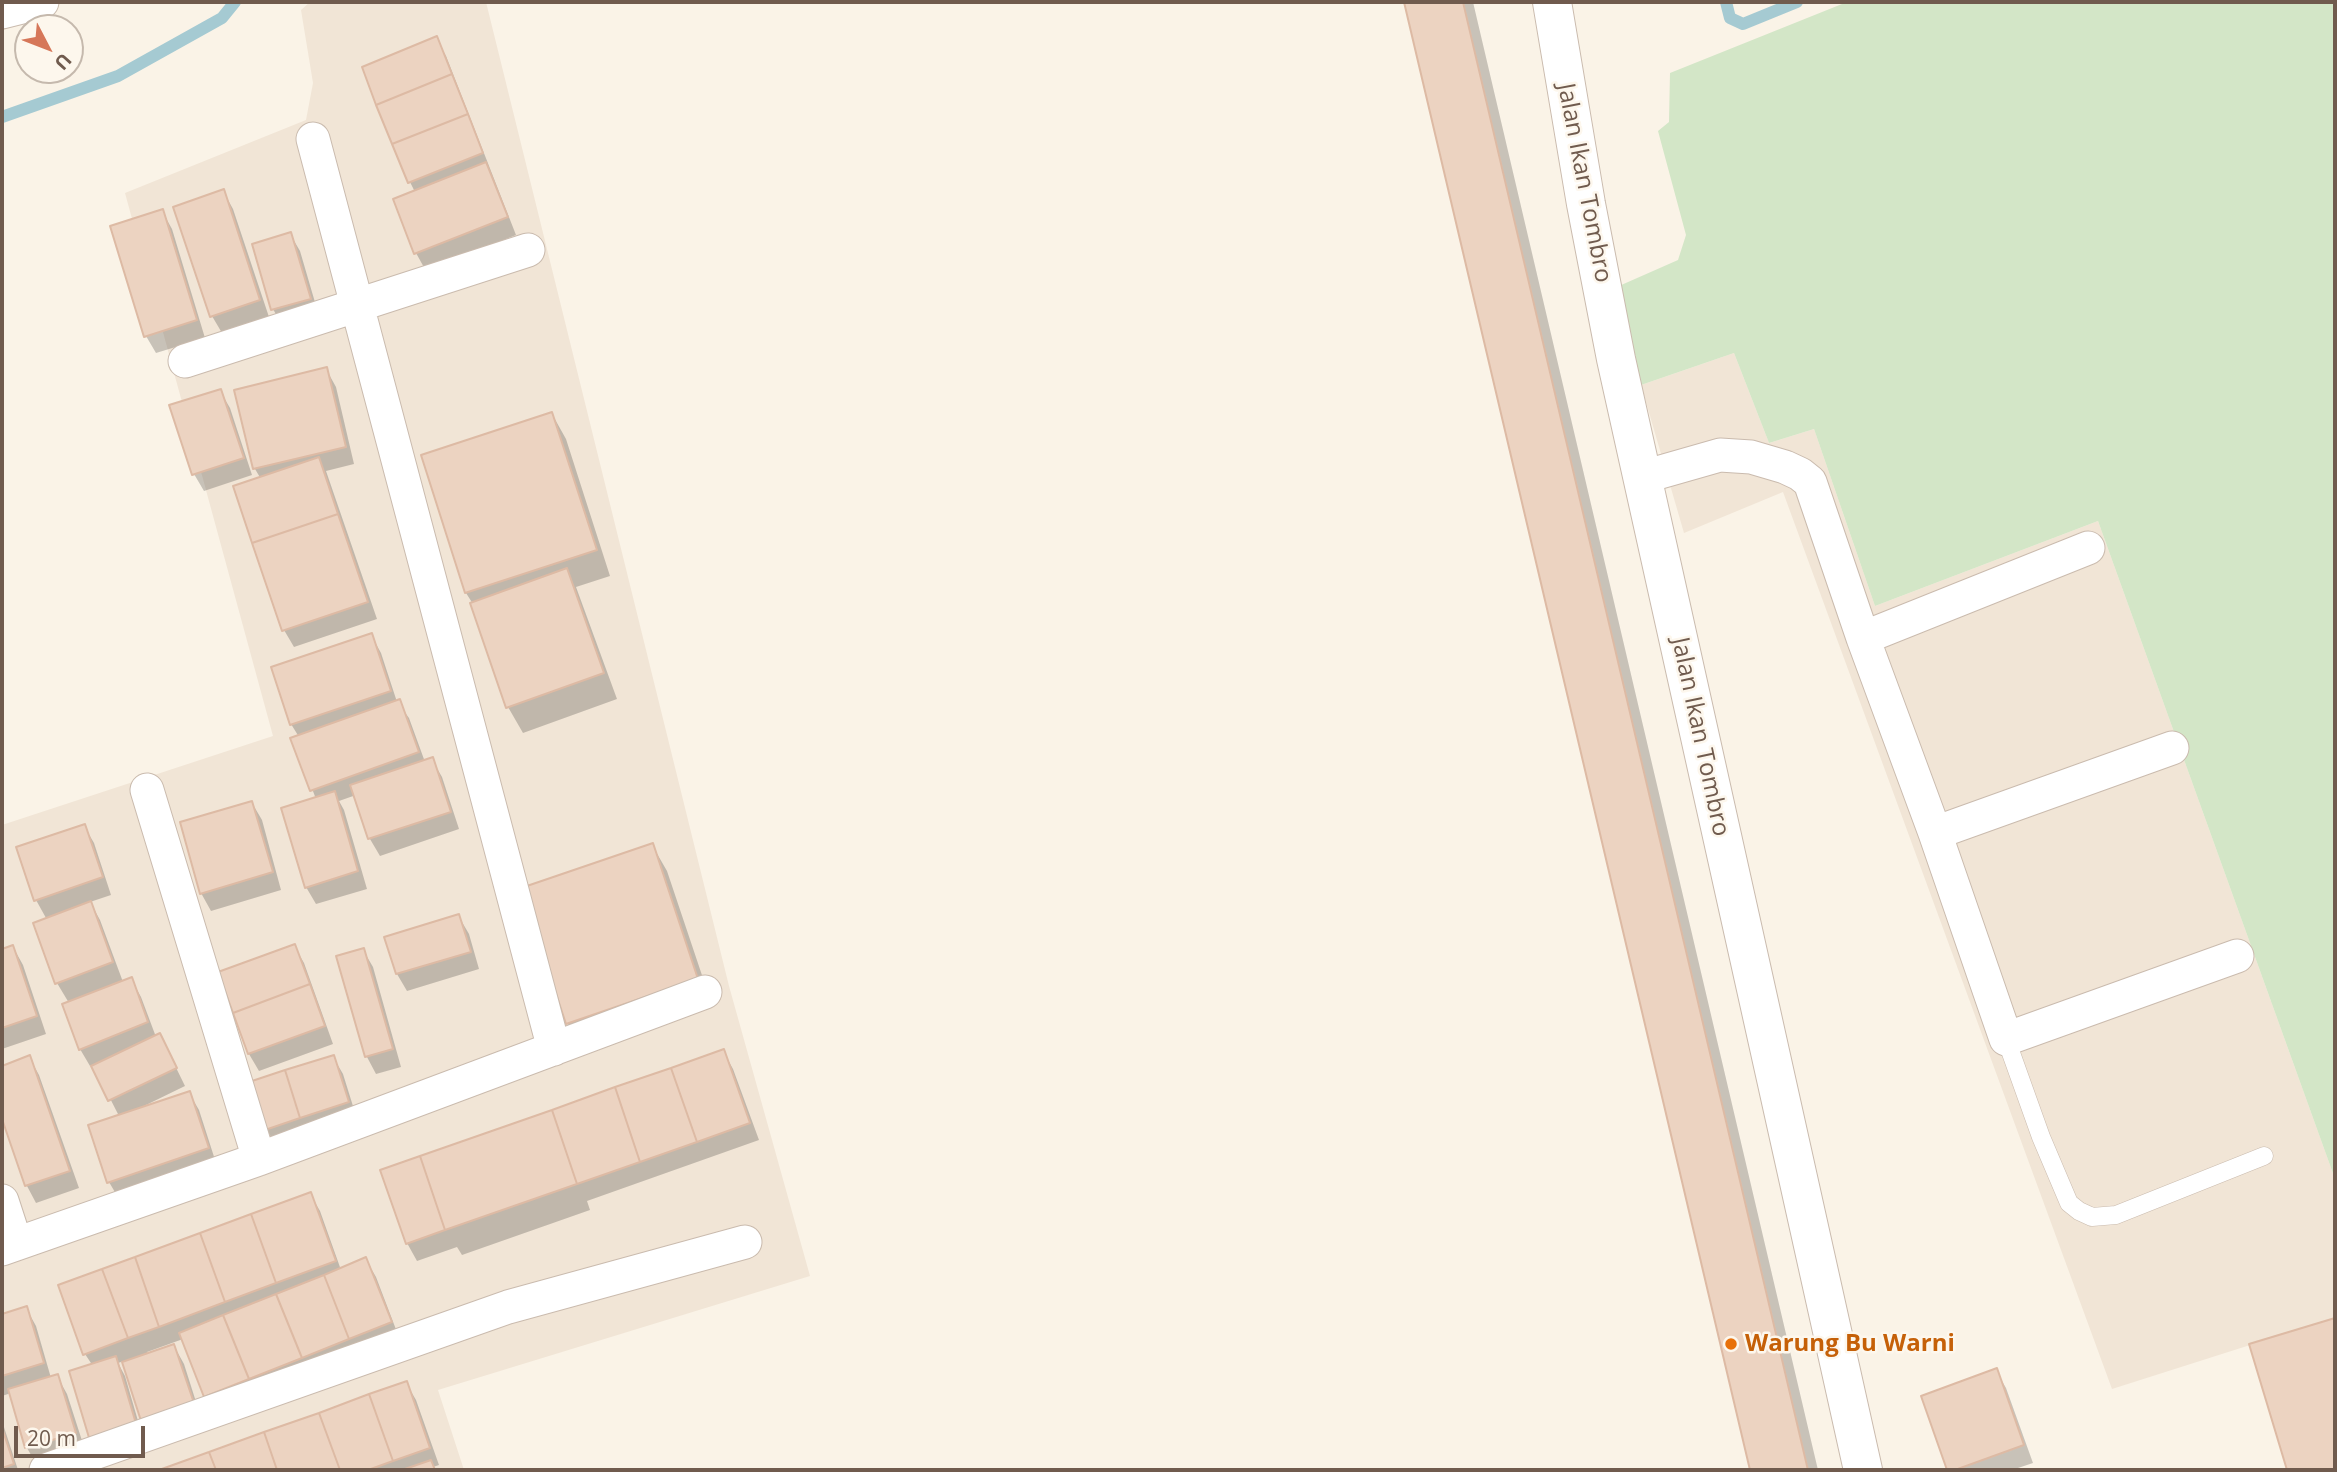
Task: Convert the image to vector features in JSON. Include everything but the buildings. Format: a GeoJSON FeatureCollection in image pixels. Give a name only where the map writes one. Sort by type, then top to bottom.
{"type":"FeatureCollection","features":[{"type":"Feature","properties":{"kind":"street"},"geometry":{"type":"LineString","coordinates":[[2,12],[43,2]]}},
{"type":"Feature","properties":{"kind":"street","name":"Jalan Ikan Tombro"},"geometry":{"type":"LineString","coordinates":[[1552,2],[1586,204],[1616,359],[1863,1470]]}},
{"type":"Feature","properties":{"kind":"street"},"geometry":{"type":"LineString","coordinates":[[313,139],[554,1049]]}},
{"type":"Feature","properties":{"kind":"street"},"geometry":{"type":"LineString","coordinates":[[185,361],[528,250]]}},
{"type":"Feature","properties":{"kind":"street"},"geometry":{"type":"LineString","coordinates":[[1643,477],[1720,456],[1751,457],[1785,467],[1810,482],[2006,1039],[2236,956]]}},
{"type":"Feature","properties":{"kind":"street"},"geometry":{"type":"LineString","coordinates":[[1863,638],[2088,548]]}},
{"type":"Feature","properties":{"kind":"street"},"geometry":{"type":"LineString","coordinates":[[1935,833],[2172,748]]}},
{"type":"Feature","properties":{"kind":"street"},"geometry":{"type":"LineString","coordinates":[[147,790],[259,1159]]}},
{"type":"Feature","properties":{"kind":"street"},"geometry":{"type":"LineString","coordinates":[[2,1201],[9,1247],[259,1159],[705,992]]}},
{"type":"Feature","properties":{"kind":"street"},"geometry":{"type":"LineString","coordinates":[[46,1470],[508,1307],[745,1242]]}},
{"type":"Feature","properties":{"kind":"lane"},"geometry":{"type":"LineString","coordinates":[[2006,1039],[2041,1137],[2070,1203],[2085,1214],[2092,1217],[2116,1215],[2264,1156]]}},
{"type":"Feature","properties":{"kind":"shaded area"},"geometry":{"type":"Polygon","coordinates":[[[310,2],[486,2],[729,986],[810,1276],[438,1390],[464,1470],[2,1470],[2,825],[273,736],[125,193],[306,120],[313,83],[301,10],[310,2]]]}},
{"type":"Feature","properties":{"kind":"shaded area"},"geometry":{"type":"Polygon","coordinates":[[[1734,353],[1769,443],[1814,429],[1875,606],[2098,521],[2335,1179],[2335,1318],[2112,1389],[1783,492],[1684,533],[1641,385],[1734,353]]]}},
{"type":"Feature","properties":{"kind":"green space"},"geometry":{"type":"Polygon","coordinates":[[[1847,2],[2335,2],[2335,1179],[2098,521],[1875,606],[1814,429],[1769,443],[1734,353],[1641,385],[1619,286],[1678,260],[1686,235],[1658,131],[1669,122],[1670,73],[1847,2]]]}},
{"type":"Feature","properties":{"kind":"waterway"},"geometry":{"type":"LineString","coordinates":[[2,117],[118,76],[222,18],[235,2]]}},
{"type":"Feature","properties":{"kind":"waterway"},"geometry":{"type":"LineString","coordinates":[[1726,2],[1730,18],[1743,24],[1797,2]]}},
{"type":"Feature","properties":{"kind":"place","name":"Warung Bu Warni"},"geometry":{"type":"Point","coordinates":[1731,1344]}}]}
